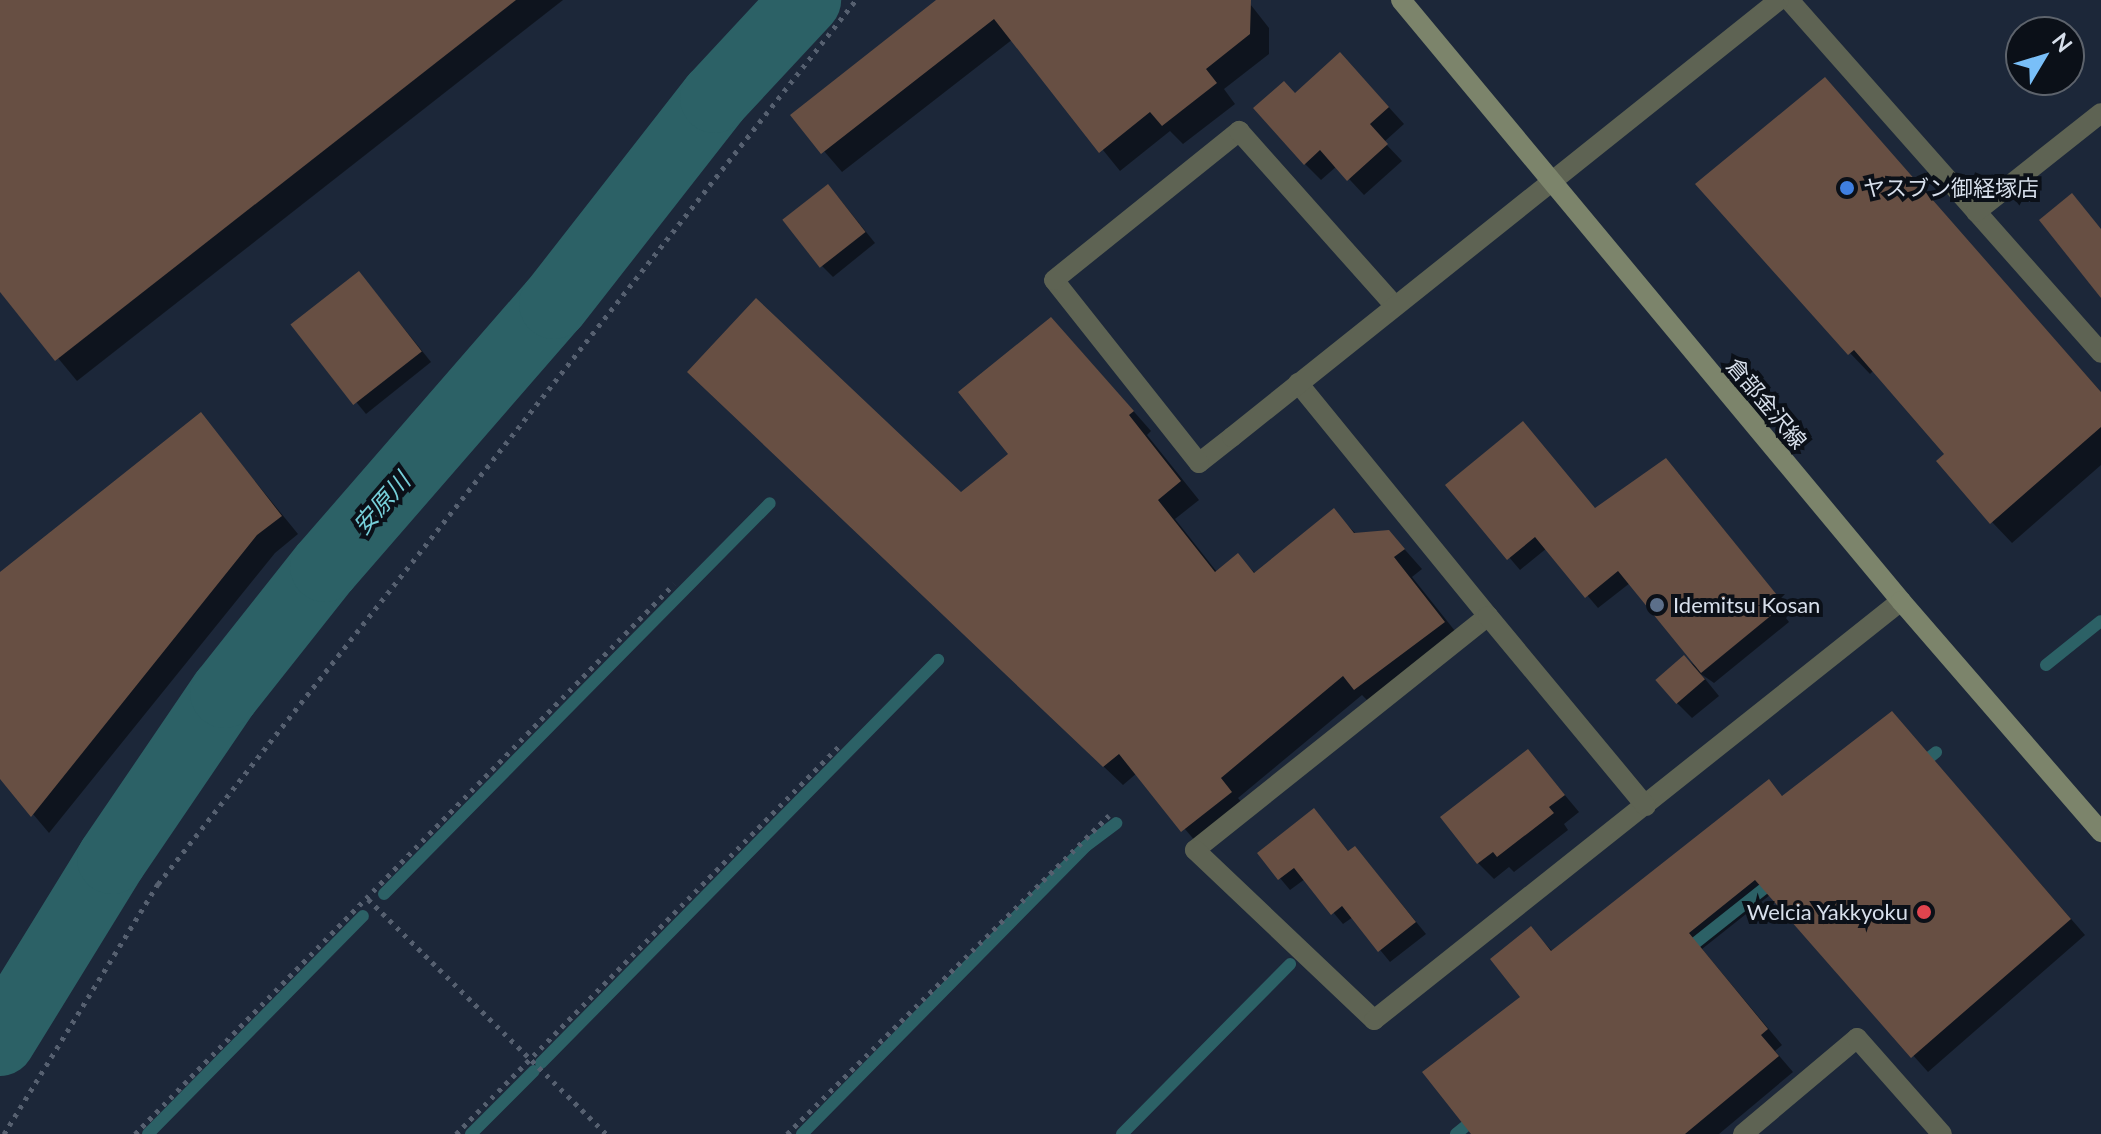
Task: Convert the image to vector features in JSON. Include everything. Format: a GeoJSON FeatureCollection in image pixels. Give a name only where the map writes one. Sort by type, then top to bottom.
{"type":"FeatureCollection","features":[{"type":"Feature","properties":{"kind":"main road","name":"倉部金沢線"},"geometry":{"type":"LineString","coordinates":[[1401,0],[1901,601],[2101,832]]}},
{"type":"Feature","properties":{"kind":"street"},"geometry":{"type":"LineString","coordinates":[[1395,306],[1239,131],[1054,280],[1199,463],[1779,0]]}},
{"type":"Feature","properties":{"kind":"street"},"geometry":{"type":"LineString","coordinates":[[1789,0],[2101,353]]}},
{"type":"Feature","properties":{"kind":"street"},"geometry":{"type":"LineString","coordinates":[[1976,212],[2101,113]]}},
{"type":"Feature","properties":{"kind":"street"},"geometry":{"type":"LineString","coordinates":[[1298,383],[1646,806]]}},
{"type":"Feature","properties":{"kind":"street"},"geometry":{"type":"LineString","coordinates":[[1488,616],[1195,850],[1374,1020],[1901,601]]}},
{"type":"Feature","properties":{"kind":"street"},"geometry":{"type":"LineString","coordinates":[[1743,1134],[1857,1038],[1942,1134]]}},
{"type":"Feature","properties":{"kind":"path"},"geometry":{"type":"LineString","coordinates":[[4,1134],[158,884],[856,0]]}},
{"type":"Feature","properties":{"kind":"path"},"geometry":{"type":"LineString","coordinates":[[135,1134],[674,584]]}},
{"type":"Feature","properties":{"kind":"path"},"geometry":{"type":"LineString","coordinates":[[456,1134],[839,746]]}},
{"type":"Feature","properties":{"kind":"path"},"geometry":{"type":"LineString","coordinates":[[787,1134],[1109,815]]}},
{"type":"Feature","properties":{"kind":"path"},"geometry":{"type":"LineString","coordinates":[[368,899],[606,1134]]}},
{"type":"Feature","properties":{"kind":"building"},"geometry":{"type":"Polygon","coordinates":[[[0,0],[516,0],[55,361],[0,292],[0,0]]]}},
{"type":"Feature","properties":{"kind":"building"},"geometry":{"type":"Polygon","coordinates":[[[936,0],[1251,0],[1250,34],[1206,69],[1217,83],[1162,126],[1150,112],[1099,153],[994,19],[821,154],[790,115],[936,0]]]}},
{"type":"Feature","properties":{"kind":"building"},"geometry":{"type":"Polygon","coordinates":[[[1340,52],[1389,107],[1370,124],[1388,144],[1347,181],[1320,150],[1304,165],[1253,108],[1284,81],[1295,93],[1340,52]]]}},
{"type":"Feature","properties":{"kind":"building"},"geometry":{"type":"Polygon","coordinates":[[[1825,77],[2101,392],[2101,427],[1990,524],[1936,461],[1944,454],[1854,350],[1848,355],[1695,184],[1825,77]]]}},
{"type":"Feature","properties":{"kind":"building"},"geometry":{"type":"Polygon","coordinates":[[[828,184],[866,232],[820,268],[782,220],[828,184]]]}},
{"type":"Feature","properties":{"kind":"building"},"geometry":{"type":"Polygon","coordinates":[[[2072,193],[2101,229],[2101,298],[2039,220],[2072,193]]]}},
{"type":"Feature","properties":{"kind":"building"},"geometry":{"type":"Polygon","coordinates":[[[359,271],[422,351],[353,405],[290,325],[359,271]]]}},
{"type":"Feature","properties":{"kind":"building"},"geometry":{"type":"Polygon","coordinates":[[[756,298],[961,492],[1008,454],[958,392],[1051,317],[1134,411],[1129,415],[1181,481],[1158,500],[1215,572],[1238,553],[1254,573],[1334,508],[1354,533],[1389,530],[1405,549],[1394,557],[1445,622],[1354,690],[1343,676],[1221,778],[1232,792],[1181,832],[1119,754],[1103,767],[687,372],[756,298]]]}},
{"type":"Feature","properties":{"kind":"building"},"geometry":{"type":"Polygon","coordinates":[[[201,412],[282,516],[257,535],[31,817],[0,779],[0,572],[201,412]]]}},
{"type":"Feature","properties":{"kind":"building"},"geometry":{"type":"Polygon","coordinates":[[[1523,421],[1595,508],[1666,458],[1781,600],[1775,605],[1779,609],[1701,673],[1618,571],[1585,598],[1535,537],[1507,560],[1445,485],[1523,421]]]}},
{"type":"Feature","properties":{"kind":"building"},"geometry":{"type":"Polygon","coordinates":[[[1684,655],[1705,679],[1676,704],[1655,680],[1684,655]]]}},
{"type":"Feature","properties":{"kind":"building"},"geometry":{"type":"Polygon","coordinates":[[[1892,711],[2071,919],[1911,1058],[1755,880],[1689,933],[1768,1029],[1761,1035],[1779,1056],[1685,1134],[1471,1134],[1422,1072],[1520,997],[1490,959],[1531,926],[1551,951],[1769,779],[1782,796],[1892,711]]]}},
{"type":"Feature","properties":{"kind":"building"},"geometry":{"type":"Polygon","coordinates":[[[1528,749],[1565,795],[1549,807],[1554,813],[1497,857],[1493,852],[1477,864],[1440,817],[1528,749]]]}},
{"type":"Feature","properties":{"kind":"building"},"geometry":{"type":"Polygon","coordinates":[[[1314,808],[1348,851],[1355,846],[1416,922],[1378,952],[1342,906],[1331,915],[1294,868],[1278,880],[1257,853],[1314,808]]]}},
{"type":"Feature","properties":{"kind":"waterway","name":"安原川"},"geometry":{"type":"LineString","coordinates":[[0,1041],[112,859],[225,693],[325,567],[554,304],[715,98],[806,0]]}},
{"type":"Feature","properties":{"kind":"waterway"},"geometry":{"type":"LineString","coordinates":[[384,894],[770,503]]}},
{"type":"Feature","properties":{"kind":"waterway"},"geometry":{"type":"LineString","coordinates":[[2046,665],[2101,621]]}},
{"type":"Feature","properties":{"kind":"waterway"},"geometry":{"type":"LineString","coordinates":[[541,1063],[938,660]]}},
{"type":"Feature","properties":{"kind":"waterway"},"geometry":{"type":"LineString","coordinates":[[1919,766],[1936,752]]}},
{"type":"Feature","properties":{"kind":"waterway"},"geometry":{"type":"LineString","coordinates":[[802,1134],[1086,846],[1116,823]]}},
{"type":"Feature","properties":{"kind":"waterway"},"geometry":{"type":"LineString","coordinates":[[1684,952],[1776,879]]}},
{"type":"Feature","properties":{"kind":"waterway"},"geometry":{"type":"LineString","coordinates":[[148,1134],[363,916]]}},
{"type":"Feature","properties":{"kind":"waterway"},"geometry":{"type":"LineString","coordinates":[[1122,1134],[1290,964]]}},
{"type":"Feature","properties":{"kind":"waterway"},"geometry":{"type":"LineString","coordinates":[[471,1134],[534,1071]]}},
{"type":"Feature","properties":{"kind":"waterway"},"geometry":{"type":"LineString","coordinates":[[1456,1134],[1476,1118]]}},
{"type":"Feature","properties":{"kind":"place","name":"ヤスブン御経塚店"},"geometry":{"type":"Point","coordinates":[1847,188]}},
{"type":"Feature","properties":{"kind":"place","name":"Idemitsu Kosan"},"geometry":{"type":"Point","coordinates":[1657,605]}},
{"type":"Feature","properties":{"kind":"place","name":"Welcia Yakkyoku"},"geometry":{"type":"Point","coordinates":[1924,912]}}]}
